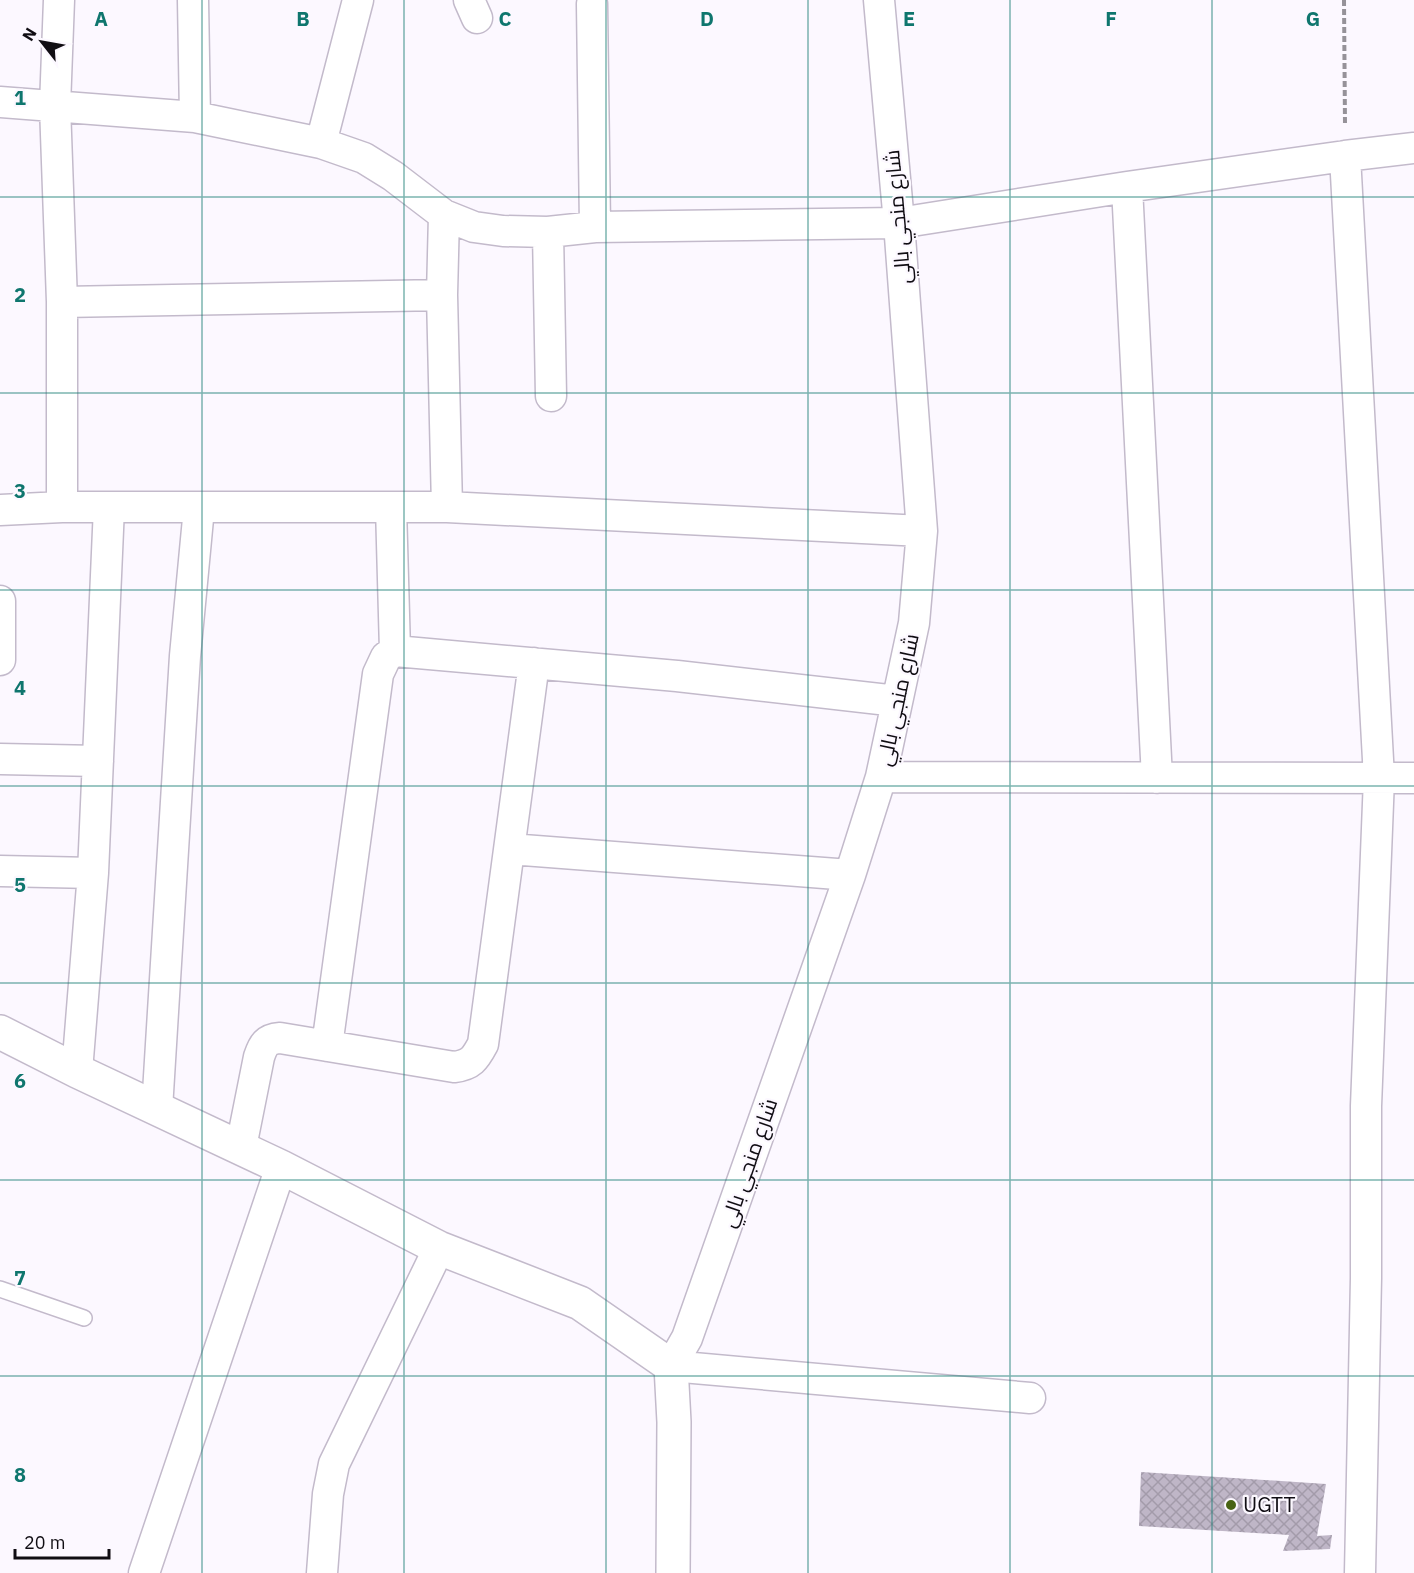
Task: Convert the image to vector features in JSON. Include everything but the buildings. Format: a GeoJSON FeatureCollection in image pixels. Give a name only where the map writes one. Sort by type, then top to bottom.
{"type":"FeatureCollection","features":[{"type":"Feature","properties":{"kind":"street"},"geometry":{"type":"LineString","coordinates":[[59,0],[55,106],[62,302],[62,507]]}},
{"type":"Feature","properties":{"kind":"street"},"geometry":{"type":"LineString","coordinates":[[193,0],[195,117]]}},
{"type":"Feature","properties":{"kind":"street"},"geometry":{"type":"LineString","coordinates":[[321,143],[358,0]]}},
{"type":"Feature","properties":{"kind":"street","name":"شارع منجي بالي"},"geometry":{"type":"LineString","coordinates":[[671,1366],[687,1338],[850,875],[881,777],[914,623],[922,531],[899,223],[879,0]]}},
{"type":"Feature","properties":{"kind":"street"},"geometry":{"type":"LineString","coordinates":[[592,4],[595,227]]}},
{"type":"Feature","properties":{"kind":"street"},"geometry":{"type":"LineString","coordinates":[[0,102],[195,117],[321,143],[364,158],[393,176],[444,215],[474,227],[503,231],[548,232],[595,227],[899,223],[1345,156],[1414,148]]}},
{"type":"Feature","properties":{"kind":"street"},"geometry":{"type":"LineString","coordinates":[[1345,156],[1379,778],[1366,1106],[1366,1278],[1360,1573]]}},
{"type":"Feature","properties":{"kind":"street"},"geometry":{"type":"LineString","coordinates":[[1127,188],[1157,778]]}},
{"type":"Feature","properties":{"kind":"street"},"geometry":{"type":"LineString","coordinates":[[444,215],[442,296],[447,507]]}},
{"type":"Feature","properties":{"kind":"street"},"geometry":{"type":"LineString","coordinates":[[548,232],[551,396]]}},
{"type":"Feature","properties":{"kind":"street"},"geometry":{"type":"LineString","coordinates":[[62,302],[442,296]]}},
{"type":"Feature","properties":{"kind":"street"},"geometry":{"type":"LineString","coordinates":[[0,510],[62,507],[447,507],[922,531]]}},
{"type":"Feature","properties":{"kind":"street"},"geometry":{"type":"LineString","coordinates":[[76,1071],[93,873],[109,507]]}},
{"type":"Feature","properties":{"kind":"street"},"geometry":{"type":"LineString","coordinates":[[391,507],[395,651]]}},
{"type":"Feature","properties":{"kind":"street"},"geometry":{"type":"LineString","coordinates":[[157,1109],[185,656],[199,508]]}},
{"type":"Feature","properties":{"kind":"street"},"geometry":{"type":"LineString","coordinates":[[0,601],[0,660]]}},
{"type":"Feature","properties":{"kind":"street"},"geometry":{"type":"LineString","coordinates":[[327,1046],[378,674],[386,657],[395,651],[677,676],[897,701]]}},
{"type":"Feature","properties":{"kind":"street"},"geometry":{"type":"LineString","coordinates":[[241,1147],[259,1057],[263,1045],[271,1039],[280,1038],[454,1068],[466,1066],[476,1057],[483,1044],[534,663]]}},
{"type":"Feature","properties":{"kind":"street"},"geometry":{"type":"LineString","coordinates":[[0,759],[98,761]]}},
{"type":"Feature","properties":{"kind":"street"},"geometry":{"type":"LineString","coordinates":[[881,777],[1414,778]]}},
{"type":"Feature","properties":{"kind":"street"},"geometry":{"type":"LineString","coordinates":[[510,849],[850,875]]}},
{"type":"Feature","properties":{"kind":"street"},"geometry":{"type":"LineString","coordinates":[[0,871],[93,873]]}},
{"type":"Feature","properties":{"kind":"street"},"geometry":{"type":"LineString","coordinates":[[0,1032],[76,1071],[241,1147],[439,1248],[580,1303],[671,1366],[1030,1398]]}},
{"type":"Feature","properties":{"kind":"street"},"geometry":{"type":"LineString","coordinates":[[144,1573],[281,1167]]}},
{"type":"Feature","properties":{"kind":"street"},"geometry":{"type":"LineString","coordinates":[[322,1573],[328,1494],[334,1464],[439,1248]]}},
{"type":"Feature","properties":{"kind":"street"},"geometry":{"type":"LineString","coordinates":[[671,1366],[674,1422],[673,1573]]}},
{"type":"Feature","properties":{"kind":"lane"},"geometry":{"type":"LineString","coordinates":[[0,1289],[84,1318]]}},
{"type":"Feature","properties":{"kind":"path"},"geometry":{"type":"LineString","coordinates":[[1344,0],[1345,156]]}},
{"type":"Feature","properties":{"kind":"place","name":"UGTT"},"geometry":{"type":"Point","coordinates":[1231,1505]}}]}
